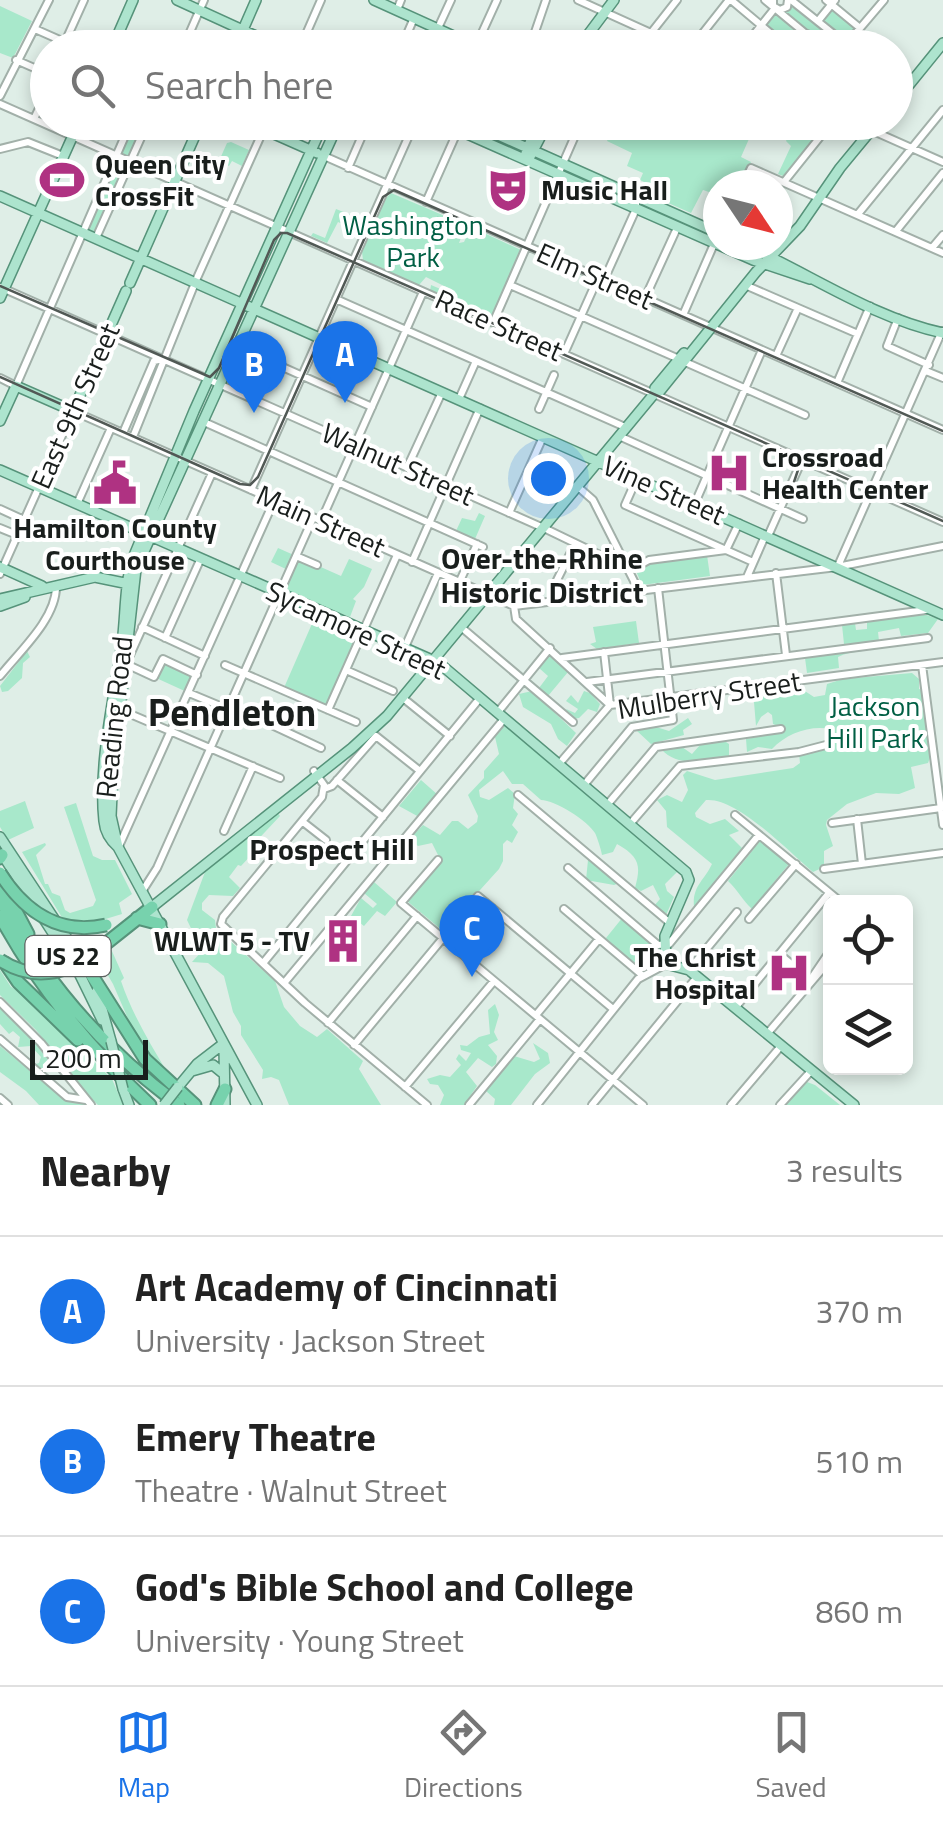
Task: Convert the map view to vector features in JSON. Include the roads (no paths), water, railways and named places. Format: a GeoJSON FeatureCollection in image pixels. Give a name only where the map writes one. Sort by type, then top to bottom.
{"type":"FeatureCollection","features":[{"type":"Feature","properties":{"kind":"highway"},"geometry":{"type":"LineString","coordinates":[[0,873],[20,901],[46,919],[70,927],[106,925],[151,905]]}},
{"type":"Feature","properties":{"kind":"highway"},"geometry":{"type":"LineString","coordinates":[[0,881],[16,919]]}},
{"type":"Feature","properties":{"kind":"highway"},"geometry":{"type":"LineString","coordinates":[[0,898],[62,995],[109,1048],[179,1105]]}},
{"type":"Feature","properties":{"kind":"highway"},"geometry":{"type":"LineString","coordinates":[[0,958],[26,972],[58,972],[83,961],[151,905]]}},
{"type":"Feature","properties":{"kind":"highway"},"geometry":{"type":"LineString","coordinates":[[0,916],[13,944]]}},
{"type":"Feature","properties":{"kind":"highway"},"geometry":{"type":"LineString","coordinates":[[137,918],[160,924]]}},
{"type":"Feature","properties":{"kind":"highway"},"geometry":{"type":"LineString","coordinates":[[0,929],[125,1086]]}},
{"type":"Feature","properties":{"kind":"highway"},"geometry":{"type":"LineString","coordinates":[[77,952],[144,1058],[196,1105]]}},
{"type":"Feature","properties":{"kind":"highway"},"geometry":{"type":"LineString","coordinates":[[0,958],[28,991],[125,1086],[150,1105]]}},
{"type":"Feature","properties":{"kind":"highway"},"geometry":{"type":"LineString","coordinates":[[221,1105],[225,1089]]}},
{"type":"Feature","properties":{"kind":"main road"},"geometry":{"type":"LineString","coordinates":[[120,30],[133,0]]}},
{"type":"Feature","properties":{"kind":"main road"},"geometry":{"type":"LineString","coordinates":[[177,0],[202,5],[242,29],[256,0]]}},
{"type":"Feature","properties":{"kind":"main road"},"geometry":{"type":"LineString","coordinates":[[374,0],[399,5],[414,18],[442,30]]}},
{"type":"Feature","properties":{"kind":"main road"},"geometry":{"type":"LineString","coordinates":[[592,30],[614,0]]}},
{"type":"Feature","properties":{"kind":"main road"},"geometry":{"type":"LineString","coordinates":[[913,80],[943,44]]}},
{"type":"Feature","properties":{"kind":"main road"},"geometry":{"type":"LineString","coordinates":[[1,291],[70,140]]}},
{"type":"Feature","properties":{"kind":"main road","name":"East 9th Street"},"geometry":{"type":"LineString","coordinates":[[73,411],[193,140]]}},
{"type":"Feature","properties":{"kind":"main road","name":"Elm Street"},"geometry":{"type":"LineString","coordinates":[[291,140],[324,156]]}},
{"type":"Feature","properties":{"kind":"main road"},"geometry":{"type":"LineString","coordinates":[[0,602],[95,576],[129,584],[181,459],[208,380],[317,140]]}},
{"type":"Feature","properties":{"kind":"main road"},"geometry":{"type":"LineString","coordinates":[[181,459],[204,422],[331,140]]}},
{"type":"Feature","properties":{"kind":"main road"},"geometry":{"type":"LineString","coordinates":[[481,140],[677,228],[703,235]]}},
{"type":"Feature","properties":{"kind":"main road"},"geometry":{"type":"LineString","coordinates":[[510,140],[703,231]]}},
{"type":"Feature","properties":{"kind":"main road"},"geometry":{"type":"LineString","coordinates":[[531,149],[533,140]]}},
{"type":"Feature","properties":{"kind":"main road"},"geometry":{"type":"LineString","coordinates":[[526,160],[537,140]]}},
{"type":"Feature","properties":{"kind":"main road"},"geometry":{"type":"LineString","coordinates":[[793,235],[863,140]]}},
{"type":"Feature","properties":{"kind":"main road","name":"Vine Street"},"geometry":{"type":"LineString","coordinates":[[0,196],[939,610]]}},
{"type":"Feature","properties":{"kind":"main road"},"geometry":{"type":"LineString","coordinates":[[151,905],[316,773],[432,660],[548,524],[560,495],[576,485],[660,391],[766,260],[898,318],[942,332]]}},
{"type":"Feature","properties":{"kind":"main road"},"geometry":{"type":"LineString","coordinates":[[0,420],[16,386]]}},
{"type":"Feature","properties":{"kind":"main road","name":"Main Street"},"geometry":{"type":"LineString","coordinates":[[16,386],[73,411]]}},
{"type":"Feature","properties":{"kind":"main road","name":"Sycamore Street"},"geometry":{"type":"LineString","coordinates":[[0,470],[432,660],[688,875],[664,944],[666,964]]}},
{"type":"Feature","properties":{"kind":"main road"},"geometry":{"type":"LineString","coordinates":[[1,570],[50,586]]}},
{"type":"Feature","properties":{"kind":"main road","name":"Reading Road"},"geometry":{"type":"LineString","coordinates":[[115,708],[126,664],[129,584]]}},
{"type":"Feature","properties":{"kind":"main road","name":"Reading Road"},"geometry":{"type":"LineString","coordinates":[[129,584],[115,708],[111,810],[118,848],[256,1105]]}},
{"type":"Feature","properties":{"kind":"main road","name":"US 22"},"geometry":{"type":"LineString","coordinates":[[0,837],[77,952],[99,995],[130,1105]]}},
{"type":"Feature","properties":{"kind":"main road","name":"US 22"},"geometry":{"type":"LineString","coordinates":[[1,855],[80,975],[111,1040]]}},
{"type":"Feature","properties":{"kind":"main road"},"geometry":{"type":"LineString","coordinates":[[666,964],[693,974],[854,1105]]}},
{"type":"Feature","properties":{"kind":"main road"},"geometry":{"type":"LineString","coordinates":[[164,1105],[189,1072],[224,1044]]}},
{"type":"Feature","properties":{"kind":"main road","name":"Reading Road"},"geometry":{"type":"LineString","coordinates":[[224,1044],[225,1089]]}},
{"type":"Feature","properties":{"kind":"main road"},"geometry":{"type":"LineString","coordinates":[[189,1072],[214,1065],[224,1074]]}},
{"type":"Feature","properties":{"kind":"main road"},"geometry":{"type":"LineString","coordinates":[[225,1089],[238,1084],[247,1087]]}},
{"type":"Feature","properties":{"kind":"street"},"geometry":{"type":"LineString","coordinates":[[35,29],[50,0]]}},
{"type":"Feature","properties":{"kind":"street"},"geometry":{"type":"LineString","coordinates":[[71,30],[84,0]]}},
{"type":"Feature","properties":{"kind":"street"},"geometry":{"type":"LineString","coordinates":[[308,30],[321,0]]}},
{"type":"Feature","properties":{"kind":"street"},"geometry":{"type":"LineString","coordinates":[[438,28],[451,0]]}},
{"type":"Feature","properties":{"kind":"street"},"geometry":{"type":"LineString","coordinates":[[485,30],[496,0]]}},
{"type":"Feature","properties":{"kind":"street"},"geometry":{"type":"LineString","coordinates":[[536,30],[546,0]]}},
{"type":"Feature","properties":{"kind":"street"},"geometry":{"type":"LineString","coordinates":[[578,0],[644,30]]}},
{"type":"Feature","properties":{"kind":"street"},"geometry":{"type":"LineString","coordinates":[[653,30],[677,0]]}},
{"type":"Feature","properties":{"kind":"street"},"geometry":{"type":"LineString","coordinates":[[703,30],[730,0],[767,30]]}},
{"type":"Feature","properties":{"kind":"street"},"geometry":{"type":"LineString","coordinates":[[771,3],[785,9],[790,0],[828,30]]}},
{"type":"Feature","properties":{"kind":"street"},"geometry":{"type":"LineString","coordinates":[[818,21],[831,2],[860,28],[884,0]]}},
{"type":"Feature","properties":{"kind":"street"},"geometry":{"type":"LineString","coordinates":[[757,30],[771,3]]}},
{"type":"Feature","properties":{"kind":"street"},"geometry":{"type":"LineString","coordinates":[[771,3],[802,30]]}},
{"type":"Feature","properties":{"kind":"street"},"geometry":{"type":"LineString","coordinates":[[191,30],[202,5]]}},
{"type":"Feature","properties":{"kind":"street"},"geometry":{"type":"LineString","coordinates":[[409,30],[414,18]]}},
{"type":"Feature","properties":{"kind":"street"},"geometry":{"type":"LineString","coordinates":[[0,96],[30,37]]}},
{"type":"Feature","properties":{"kind":"street"},"geometry":{"type":"LineString","coordinates":[[16,60],[30,66]]}},
{"type":"Feature","properties":{"kind":"street","name":"Race Street"},"geometry":{"type":"LineString","coordinates":[[0,104],[30,117]]}},
{"type":"Feature","properties":{"kind":"street"},"geometry":{"type":"LineString","coordinates":[[858,214],[943,110]]}},
{"type":"Feature","properties":{"kind":"street","name":"Race Street"},"geometry":{"type":"LineString","coordinates":[[81,140],[943,522]]}},
{"type":"Feature","properties":{"kind":"street"},"geometry":{"type":"LineString","coordinates":[[16,386],[124,140]]}},
{"type":"Feature","properties":{"kind":"street"},"geometry":{"type":"LineString","coordinates":[[96,238],[140,140]]}},
{"type":"Feature","properties":{"kind":"street"},"geometry":{"type":"LineString","coordinates":[[133,437],[259,140]]}},
{"type":"Feature","properties":{"kind":"street"},"geometry":{"type":"LineString","coordinates":[[348,168],[360,140]]}},
{"type":"Feature","properties":{"kind":"street"},"geometry":{"type":"LineString","coordinates":[[251,490],[408,140]]}},
{"type":"Feature","properties":{"kind":"street"},"geometry":{"type":"LineString","coordinates":[[426,202],[454,140]]}},
{"type":"Feature","properties":{"kind":"street"},"geometry":{"type":"LineString","coordinates":[[493,323],[574,140]]}},
{"type":"Feature","properties":{"kind":"street"},"geometry":{"type":"LineString","coordinates":[[793,171],[818,140]]}},
{"type":"Feature","properties":{"kind":"street"},"geometry":{"type":"LineString","coordinates":[[898,140],[943,162]]}},
{"type":"Feature","properties":{"kind":"street"},"geometry":{"type":"LineString","coordinates":[[0,150],[28,142],[63,156]]}},
{"type":"Feature","properties":{"kind":"street","name":"Elm Street"},"geometry":{"type":"LineString","coordinates":[[324,156],[943,430]]}},
{"type":"Feature","properties":{"kind":"street"},"geometry":{"type":"LineString","coordinates":[[896,231],[943,173]]}},
{"type":"Feature","properties":{"kind":"street"},"geometry":{"type":"LineString","coordinates":[[793,186],[943,253]]}},
{"type":"Feature","properties":{"kind":"street"},"geometry":{"type":"LineString","coordinates":[[564,354],[636,209],[636,197]]}},
{"type":"Feature","properties":{"kind":"street"},"geometry":{"type":"LineString","coordinates":[[645,298],[677,228]]}},
{"type":"Feature","properties":{"kind":"street"},"geometry":{"type":"LineString","coordinates":[[932,248],[943,235]]}},
{"type":"Feature","properties":{"kind":"street"},"geometry":{"type":"LineString","coordinates":[[683,315],[707,260]]}},
{"type":"Feature","properties":{"kind":"street"},"geometry":{"type":"LineString","coordinates":[[510,285],[805,415]]}},
{"type":"Feature","properties":{"kind":"street"},"geometry":{"type":"LineString","coordinates":[[745,285],[858,334]]}},
{"type":"Feature","properties":{"kind":"street","name":"Walnut Street"},"geometry":{"type":"LineString","coordinates":[[1,291],[163,359],[631,570]]}},
{"type":"Feature","properties":{"kind":"street"},"geometry":{"type":"LineString","coordinates":[[143,890],[157,868],[296,556],[338,482],[423,292]]}},
{"type":"Feature","properties":{"kind":"street"},"geometry":{"type":"LineString","coordinates":[[336,299],[546,392],[707,476],[803,519]]}},
{"type":"Feature","properties":{"kind":"street"},"geometry":{"type":"LineString","coordinates":[[836,383],[871,306]]}},
{"type":"Feature","properties":{"kind":"street"},"geometry":{"type":"LineString","coordinates":[[776,356],[798,308]]}},
{"type":"Feature","properties":{"kind":"street"},"geometry":{"type":"LineString","coordinates":[[898,318],[886,343],[889,348],[943,378]]}},
{"type":"Feature","properties":{"kind":"street"},"geometry":{"type":"LineString","coordinates":[[837,566],[942,332]]}},
{"type":"Feature","properties":{"kind":"street"},"geometry":{"type":"LineString","coordinates":[[238,347],[372,408]]}},
{"type":"Feature","properties":{"kind":"street"},"geometry":{"type":"LineString","coordinates":[[694,503],[762,350]]}},
{"type":"Feature","properties":{"kind":"street"},"geometry":{"type":"LineString","coordinates":[[122,432],[154,361],[163,359]]}},
{"type":"Feature","properties":{"kind":"street"},"geometry":{"type":"LineString","coordinates":[[459,399],[476,361]]}},
{"type":"Feature","properties":{"kind":"street"},"geometry":{"type":"LineString","coordinates":[[539,409],[554,375]]}},
{"type":"Feature","properties":{"kind":"street","name":"Main Street"},"geometry":{"type":"LineString","coordinates":[[0,378],[16,386]]}},
{"type":"Feature","properties":{"kind":"street"},"geometry":{"type":"LineString","coordinates":[[407,468],[442,392]]}},
{"type":"Feature","properties":{"kind":"street"},"geometry":{"type":"LineString","coordinates":[[412,562],[480,408]]}},
{"type":"Feature","properties":{"kind":"street","name":"Main Street"},"geometry":{"type":"LineString","coordinates":[[73,411],[514,606],[516,618],[610,705]]}},
{"type":"Feature","properties":{"kind":"street","name":"East 9th Street"},"geometry":{"type":"LineString","coordinates":[[1,570],[73,411]]}},
{"type":"Feature","properties":{"kind":"street"},"geometry":{"type":"LineString","coordinates":[[204,422],[480,545],[460,583]]}},
{"type":"Feature","properties":{"kind":"street"},"geometry":{"type":"LineString","coordinates":[[77,504],[111,428]]}},
{"type":"Feature","properties":{"kind":"street"},"geometry":{"type":"LineString","coordinates":[[509,513],[543,437]]}},
{"type":"Feature","properties":{"kind":"street"},"geometry":{"type":"LineString","coordinates":[[747,577],[802,460]]}},
{"type":"Feature","properties":{"kind":"street","name":"Reading Road"},"geometry":{"type":"LineString","coordinates":[[126,664],[212,473]]}},
{"type":"Feature","properties":{"kind":"street"},"geometry":{"type":"LineString","coordinates":[[526,475],[560,495]]}},
{"type":"Feature","properties":{"kind":"street"},"geometry":{"type":"LineString","coordinates":[[636,478],[624,505],[753,562]]}},
{"type":"Feature","properties":{"kind":"street"},"geometry":{"type":"LineString","coordinates":[[576,485],[592,498],[639,590]]}},
{"type":"Feature","properties":{"kind":"street"},"geometry":{"type":"LineString","coordinates":[[118,848],[274,500]]}},
{"type":"Feature","properties":{"kind":"street"},"geometry":{"type":"LineString","coordinates":[[0,510],[24,520]]}},
{"type":"Feature","properties":{"kind":"street"},"geometry":{"type":"LineString","coordinates":[[726,550],[738,523]]}},
{"type":"Feature","properties":{"kind":"street"},"geometry":{"type":"LineString","coordinates":[[0,528],[17,535]]}},
{"type":"Feature","properties":{"kind":"street"},"geometry":{"type":"LineString","coordinates":[[558,601],[557,580],[575,544]]}},
{"type":"Feature","properties":{"kind":"street"},"geometry":{"type":"LineString","coordinates":[[514,606],[837,566],[943,546]]}},
{"type":"Feature","properties":{"kind":"street"},"geometry":{"type":"LineString","coordinates":[[631,570],[648,560],[726,550]]}},
{"type":"Feature","properties":{"kind":"street"},"geometry":{"type":"LineString","coordinates":[[328,710],[397,555]]}},
{"type":"Feature","properties":{"kind":"street"},"geometry":{"type":"LineString","coordinates":[[296,556],[317,565]]}},
{"type":"Feature","properties":{"kind":"street"},"geometry":{"type":"LineString","coordinates":[[166,638],[201,558]]}},
{"type":"Feature","properties":{"kind":"street"},"geometry":{"type":"LineString","coordinates":[[812,569],[816,558]]}},
{"type":"Feature","properties":{"kind":"street"},"geometry":{"type":"LineString","coordinates":[[405,647],[438,573]]}},
{"type":"Feature","properties":{"kind":"street"},"geometry":{"type":"LineString","coordinates":[[776,573],[786,655]]}},
{"type":"Feature","properties":{"kind":"street"},"geometry":{"type":"LineString","coordinates":[[129,584],[154,595]]}},
{"type":"Feature","properties":{"kind":"street"},"geometry":{"type":"LineString","coordinates":[[0,676],[45,619],[55,597],[50,586]]}},
{"type":"Feature","properties":{"kind":"street"},"geometry":{"type":"LineString","coordinates":[[584,785],[632,727],[673,720],[658,588]]}},
{"type":"Feature","properties":{"kind":"street"},"geometry":{"type":"LineString","coordinates":[[562,658],[939,610]]}},
{"type":"Feature","properties":{"kind":"street"},"geometry":{"type":"LineString","coordinates":[[460,626],[574,722]]}},
{"type":"Feature","properties":{"kind":"street"},"geometry":{"type":"LineString","coordinates":[[142,627],[206,656]]}},
{"type":"Feature","properties":{"kind":"street"},"geometry":{"type":"LineString","coordinates":[[587,682],[928,638]]}},
{"type":"Feature","properties":{"kind":"street"},"geometry":{"type":"LineString","coordinates":[[285,983],[501,715],[550,648]]}},
{"type":"Feature","properties":{"kind":"street"},"geometry":{"type":"LineString","coordinates":[[604,652],[610,705]]}},
{"type":"Feature","properties":{"kind":"street"},"geometry":{"type":"LineString","coordinates":[[126,664],[154,677],[163,659],[198,675]]}},
{"type":"Feature","properties":{"kind":"street","name":"Mulberry Street"},"geometry":{"type":"LineString","coordinates":[[559,764],[610,705],[943,662]]}},
{"type":"Feature","properties":{"kind":"street"},"geometry":{"type":"LineString","coordinates":[[225,665],[356,722]]}},
{"type":"Feature","properties":{"kind":"street"},"geometry":{"type":"LineString","coordinates":[[922,665],[943,825]]}},
{"type":"Feature","properties":{"kind":"street"},"geometry":{"type":"LineString","coordinates":[[346,670],[397,694],[450,736]]}},
{"type":"Feature","properties":{"kind":"street"},"geometry":{"type":"LineString","coordinates":[[189,693],[321,748]]}},
{"type":"Feature","properties":{"kind":"street"},"geometry":{"type":"LineString","coordinates":[[264,962],[480,698]]}},
{"type":"Feature","properties":{"kind":"street"},"geometry":{"type":"LineString","coordinates":[[115,708],[280,778]]}},
{"type":"Feature","properties":{"kind":"street"},"geometry":{"type":"LineString","coordinates":[[607,805],[656,746],[781,729]]}},
{"type":"Feature","properties":{"kind":"street"},"geometry":{"type":"LineString","coordinates":[[420,771],[376,736],[324,789],[303,822],[221,924],[328,1023],[427,1105]]}},
{"type":"Feature","properties":{"kind":"street"},"geometry":{"type":"LineString","coordinates":[[630,824],[680,766],[799,752],[826,745]]}},
{"type":"Feature","properties":{"kind":"street"},"geometry":{"type":"LineString","coordinates":[[224,831],[253,766]]}},
{"type":"Feature","properties":{"kind":"street"},"geometry":{"type":"LineString","coordinates":[[316,773],[324,789]]}},
{"type":"Feature","properties":{"kind":"street"},"geometry":{"type":"LineString","coordinates":[[337,780],[383,817]]}},
{"type":"Feature","properties":{"kind":"street"},"geometry":{"type":"LineString","coordinates":[[518,796],[670,923]]}},
{"type":"Feature","properties":{"kind":"street"},"geometry":{"type":"LineString","coordinates":[[832,822],[941,808]]}},
{"type":"Feature","properties":{"kind":"street"},"geometry":{"type":"LineString","coordinates":[[735,816],[832,895]]}},
{"type":"Feature","properties":{"kind":"street"},"geometry":{"type":"LineString","coordinates":[[856,819],[862,864]]}},
{"type":"Feature","properties":{"kind":"street"},"geometry":{"type":"LineString","coordinates":[[303,822],[326,840]]}},
{"type":"Feature","properties":{"kind":"street"},"geometry":{"type":"LineString","coordinates":[[568,868],[658,945],[672,943],[758,836]]}},
{"type":"Feature","properties":{"kind":"street"},"geometry":{"type":"LineString","coordinates":[[337,850],[348,859]]}},
{"type":"Feature","properties":{"kind":"street"},"geometry":{"type":"LineString","coordinates":[[824,869],[943,853]]}},
{"type":"Feature","properties":{"kind":"street"},"geometry":{"type":"LineString","coordinates":[[438,860],[402,903],[642,1105]]}},
{"type":"Feature","properties":{"kind":"street"},"geometry":{"type":"LineString","coordinates":[[750,919],[796,864]]}},
{"type":"Feature","properties":{"kind":"street"},"geometry":{"type":"LineString","coordinates":[[735,1008],[829,893]]}},
{"type":"Feature","properties":{"kind":"street"},"geometry":{"type":"LineString","coordinates":[[354,1045],[478,896],[613,1009]]}},
{"type":"Feature","properties":{"kind":"street"},"geometry":{"type":"LineString","coordinates":[[564,909],[642,975]]}},
{"type":"Feature","properties":{"kind":"street"},"geometry":{"type":"LineString","coordinates":[[592,1105],[737,912]]}},
{"type":"Feature","properties":{"kind":"street"},"geometry":{"type":"LineString","coordinates":[[328,1023],[417,916]]}},
{"type":"Feature","properties":{"kind":"street"},"geometry":{"type":"LineString","coordinates":[[468,1105],[599,939]]}},
{"type":"Feature","properties":{"kind":"street"},"geometry":{"type":"LineString","coordinates":[[779,954],[811,980]]}},
{"type":"Feature","properties":{"kind":"street"},"geometry":{"type":"LineString","coordinates":[[811,980],[823,960]]}},
{"type":"Feature","properties":{"kind":"street"},"geometry":{"type":"LineString","coordinates":[[538,1104],[642,975],[666,964]]}},
{"type":"Feature","properties":{"kind":"street"},"geometry":{"type":"LineString","coordinates":[[766,1034],[823,967]]}},
{"type":"Feature","properties":{"kind":"street"},"geometry":{"type":"LineString","coordinates":[[405,1087],[494,981]]}},
{"type":"Feature","properties":{"kind":"street"},"geometry":{"type":"LineString","coordinates":[[0,1002],[42,1043],[88,1102]]}},
{"type":"Feature","properties":{"kind":"street"},"geometry":{"type":"LineString","coordinates":[[0,1040],[67,1097],[88,1102]]}},
{"type":"Feature","properties":{"kind":"street"},"geometry":{"type":"LineString","coordinates":[[732,1105],[781,1046]]}},
{"type":"Feature","properties":{"kind":"street"},"geometry":{"type":"LineString","coordinates":[[780,1105],[811,1071]]}},
{"type":"Feature","properties":{"kind":"street"},"geometry":{"type":"LineString","coordinates":[[0,1098],[8,1105]]}},
{"type":"Feature","properties":{"kind":"waterway"},"geometry":{"type":"LineString","coordinates":[[436,222],[438,218]]}},
{"type":"Feature","properties":{"kind":"tram line"},"geometry":{"type":"LineString","coordinates":[[0,377],[240,484],[250,485],[258,477],[383,197],[394,190],[943,431]]}},
{"type":"Feature","properties":{"kind":"tram line"},"geometry":{"type":"LineString","coordinates":[[0,286],[210,377],[219,368],[274,240],[287,233],[943,521]]}},
{"type":"Feature","properties":{"kind":"tram line"},"geometry":{"type":"LineString","coordinates":[[792,488],[800,464],[813,462]]}},
{"type":"Feature","properties":{"kind":"place","name":"Queen City CrossFit"},"geometry":{"type":"Point","coordinates":[62,180]}},
{"type":"Feature","properties":{"kind":"place","name":"Music Hall"},"geometry":{"type":"Point","coordinates":[508,190]}},
{"type":"Feature","properties":{"kind":"place","name":"Art Academy of Cincinnati"},"geometry":{"type":"Point","coordinates":[345,403]}},
{"type":"Feature","properties":{"kind":"place","name":"Emery Theatre"},"geometry":{"type":"Point","coordinates":[254,413]}},
{"type":"Feature","properties":{"kind":"place","name":"Crossroad Health Center"},"geometry":{"type":"Point","coordinates":[729,473]}},
{"type":"Feature","properties":{"kind":"place","name":"Hamilton County Courthouse"},"geometry":{"type":"Point","coordinates":[115,483]}},
{"type":"Feature","properties":{"kind":"place","name":"WLWT 5 - TV"},"geometry":{"type":"Point","coordinates":[343,941]}},
{"type":"Feature","properties":{"kind":"place","name":"The Christ Hospital"},"geometry":{"type":"Point","coordinates":[789,973]}},
{"type":"Feature","properties":{"kind":"place","name":"God's Bible School and College"},"geometry":{"type":"Point","coordinates":[472,977]}},
{"type":"Feature","properties":{"kind":"district","name":"Over-the-Rhine Historic District"},"geometry":{"type":"Point","coordinates":[542,576]}},
{"type":"Feature","properties":{"kind":"district","name":"Pendleton"},"geometry":{"type":"Point","coordinates":[232,713]}},
{"type":"Feature","properties":{"kind":"district","name":"Prospect Hill"},"geometry":{"type":"Point","coordinates":[332,850]}},
{"type":"Feature","properties":{"kind":"park label","name":"Washington Park"},"geometry":{"type":"Point","coordinates":[413,241]}},
{"type":"Feature","properties":{"kind":"park label","name":"Jackson Hill Park"},"geometry":{"type":"Point","coordinates":[875,722]}}]}
